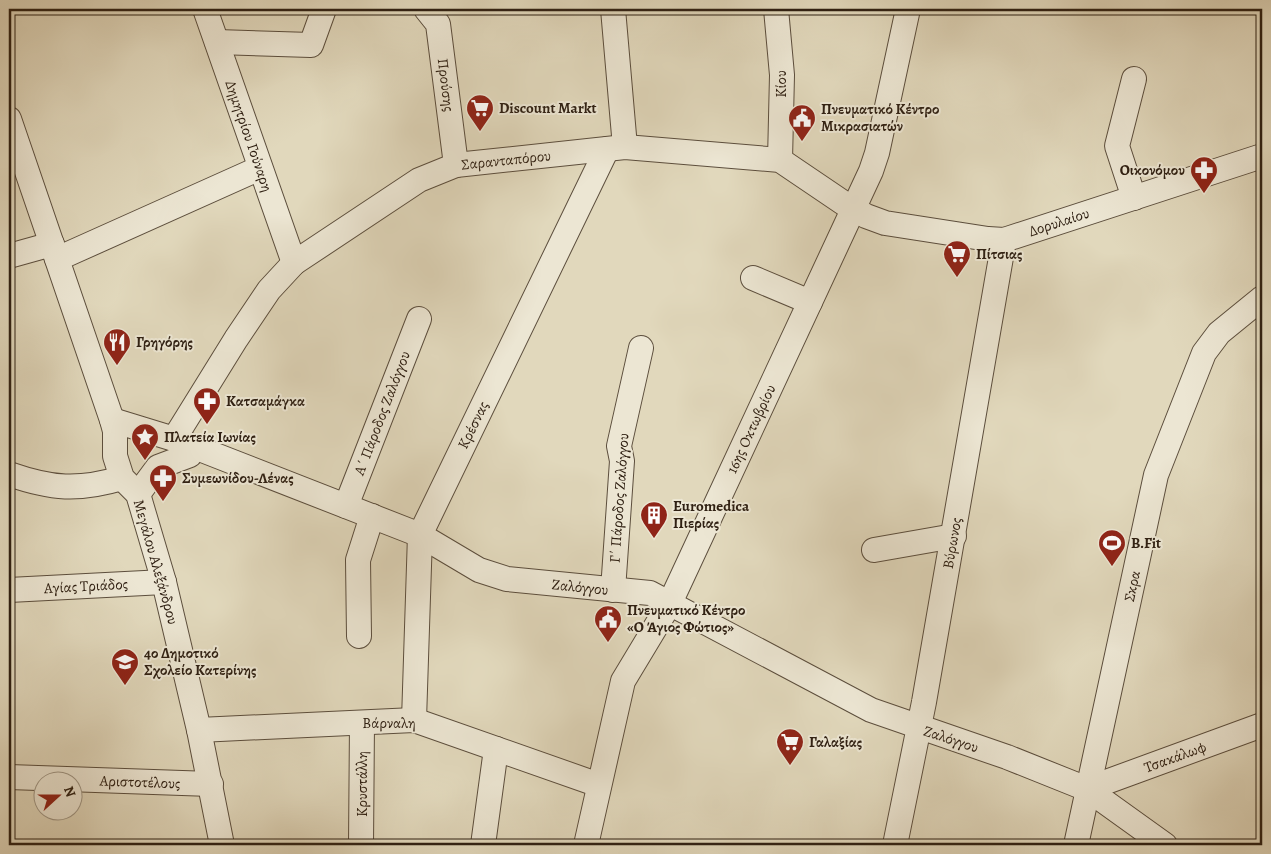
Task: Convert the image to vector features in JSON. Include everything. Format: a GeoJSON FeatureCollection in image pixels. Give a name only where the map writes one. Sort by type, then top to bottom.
{"type":"FeatureCollection","features":[{"type":"Feature","properties":{"kind":"street","name":"Δημητρίου Γούναρη"},"geometry":{"type":"LineString","coordinates":[[206,9],[294,262]]}},
{"type":"Feature","properties":{"kind":"street"},"geometry":{"type":"LineString","coordinates":[[217,42],[311,45],[324,9]]}},
{"type":"Feature","properties":{"kind":"street","name":"Προύσης"},"geometry":{"type":"LineString","coordinates":[[426,9],[438,24],[456,165]]}},
{"type":"Feature","properties":{"kind":"street"},"geometry":{"type":"LineString","coordinates":[[613,9],[616,148]]}},
{"type":"Feature","properties":{"kind":"street","name":"Κίου"},"geometry":{"type":"LineString","coordinates":[[776,9],[782,76],[780,160]]}},
{"type":"Feature","properties":{"kind":"street","name":"16ης Οκτωβρίου"},"geometry":{"type":"LineString","coordinates":[[586,845],[623,681],[670,603],[868,180],[877,153],[908,9]]}},
{"type":"Feature","properties":{"kind":"street"},"geometry":{"type":"LineString","coordinates":[[1134,79],[1117,146],[1134,198]]}},
{"type":"Feature","properties":{"kind":"street","name":"Μεγάλου Αλεξάνδρου"},"geometry":{"type":"LineString","coordinates":[[9,118],[112,420],[115,431],[115,456],[130,486],[164,582],[199,730],[222,845]]}},
{"type":"Feature","properties":{"kind":"street","name":"Σαρανταπόρου"},"geometry":{"type":"LineString","coordinates":[[130,486],[158,467],[190,455],[184,443],[236,339],[269,290],[294,262],[419,180],[456,165],[616,148],[780,160],[853,210]]}},
{"type":"Feature","properties":{"kind":"street","name":"Κρέσνας"},"geometry":{"type":"LineString","coordinates":[[414,720],[420,535],[616,148]]}},
{"type":"Feature","properties":{"kind":"street","name":"Δορυλαίου"},"geometry":{"type":"LineString","coordinates":[[853,210],[886,223],[1004,240],[1262,156]]}},
{"type":"Feature","properties":{"kind":"street"},"geometry":{"type":"LineString","coordinates":[[9,256],[54,251],[260,168]]}},
{"type":"Feature","properties":{"kind":"street","name":"Βύρωνος"},"geometry":{"type":"LineString","coordinates":[[895,845],[919,728],[954,536],[1004,240]]}},
{"type":"Feature","properties":{"kind":"street"},"geometry":{"type":"LineString","coordinates":[[753,278],[810,302]]}},
{"type":"Feature","properties":{"kind":"street","name":"Σκρα"},"geometry":{"type":"LineString","coordinates":[[1076,845],[1096,795],[1156,475],[1204,353],[1219,333],[1262,298]]}},
{"type":"Feature","properties":{"kind":"street","name":"Α΄ Πάροδος Ζαλόγγου"},"geometry":{"type":"LineString","coordinates":[[346,506],[418,319]]}},
{"type":"Feature","properties":{"kind":"street","name":"Γ΄ Πάροδος Ζαλόγγου"},"geometry":{"type":"LineString","coordinates":[[613,590],[622,461],[619,446],[642,348]]}},
{"type":"Feature","properties":{"kind":"street"},"geometry":{"type":"LineString","coordinates":[[112,420],[184,443]]}},
{"type":"Feature","properties":{"kind":"street","name":"Ζαλόγγου"},"geometry":{"type":"LineString","coordinates":[[184,443],[420,535],[479,570],[507,579],[650,593],[871,710],[1006,757],[1096,795],[1165,845]]}},
{"type":"Feature","properties":{"kind":"street"},"geometry":{"type":"LineString","coordinates":[[9,474],[30,481],[60,487],[130,486]]}},
{"type":"Feature","properties":{"kind":"street"},"geometry":{"type":"LineString","coordinates":[[359,636],[358,560],[372,516]]}},
{"type":"Feature","properties":{"kind":"street"},"geometry":{"type":"LineString","coordinates":[[874,550],[954,536]]}},
{"type":"Feature","properties":{"kind":"street","name":"Αγίας Τριάδος"},"geometry":{"type":"LineString","coordinates":[[9,590],[164,582]]}},
{"type":"Feature","properties":{"kind":"street","name":"Βάρναλη"},"geometry":{"type":"LineString","coordinates":[[199,730],[414,720],[600,785]]}},
{"type":"Feature","properties":{"kind":"street","name":"Κρυστάλλη"},"geometry":{"type":"LineString","coordinates":[[361,845],[362,723]]}},
{"type":"Feature","properties":{"kind":"street","name":"Τσακάλωφ"},"geometry":{"type":"LineString","coordinates":[[1096,795],[1128,774],[1262,726]]}},
{"type":"Feature","properties":{"kind":"street"},"geometry":{"type":"LineString","coordinates":[[483,845],[496,749]]}},
{"type":"Feature","properties":{"kind":"street","name":"Αριστοτέλους"},"geometry":{"type":"LineString","coordinates":[[9,777],[210,784]]}},
{"type":"Feature","properties":{"kind":"place","name":"Discount Markt"},"geometry":{"type":"Point","coordinates":[480,132]}},
{"type":"Feature","properties":{"kind":"place","name":"Πνευματικό Κέντρο Μικρασιατών"},"geometry":{"type":"Point","coordinates":[802,142]}},
{"type":"Feature","properties":{"kind":"place","name":"Οικονόμου"},"geometry":{"type":"Point","coordinates":[1204,194]}},
{"type":"Feature","properties":{"kind":"place","name":"Πίτσιας"},"geometry":{"type":"Point","coordinates":[957,278]}},
{"type":"Feature","properties":{"kind":"place","name":"Γρηγόρης"},"geometry":{"type":"Point","coordinates":[117,366]}},
{"type":"Feature","properties":{"kind":"place","name":"Κατσαμάγκα"},"geometry":{"type":"Point","coordinates":[207,425]}},
{"type":"Feature","properties":{"kind":"place","name":"Πλατεία Ιωνίας"},"geometry":{"type":"Point","coordinates":[145,461]}},
{"type":"Feature","properties":{"kind":"place","name":"Συμεωνίδου-Λένας"},"geometry":{"type":"Point","coordinates":[163,502]}},
{"type":"Feature","properties":{"kind":"place","name":"Euromedica Πιερίας"},"geometry":{"type":"Point","coordinates":[654,539]}},
{"type":"Feature","properties":{"kind":"place","name":"B.Fit"},"geometry":{"type":"Point","coordinates":[1112,567]}},
{"type":"Feature","properties":{"kind":"place","name":"Πνευματικό Κέντρο «Ο Άγιος Φώτιος»"},"geometry":{"type":"Point","coordinates":[608,643]}},
{"type":"Feature","properties":{"kind":"place","name":"4ο Δημοτικό Σχολείο Κατερίνης"},"geometry":{"type":"Point","coordinates":[125,686]}},
{"type":"Feature","properties":{"kind":"place","name":"Γαλαξίας"},"geometry":{"type":"Point","coordinates":[790,766]}}]}
